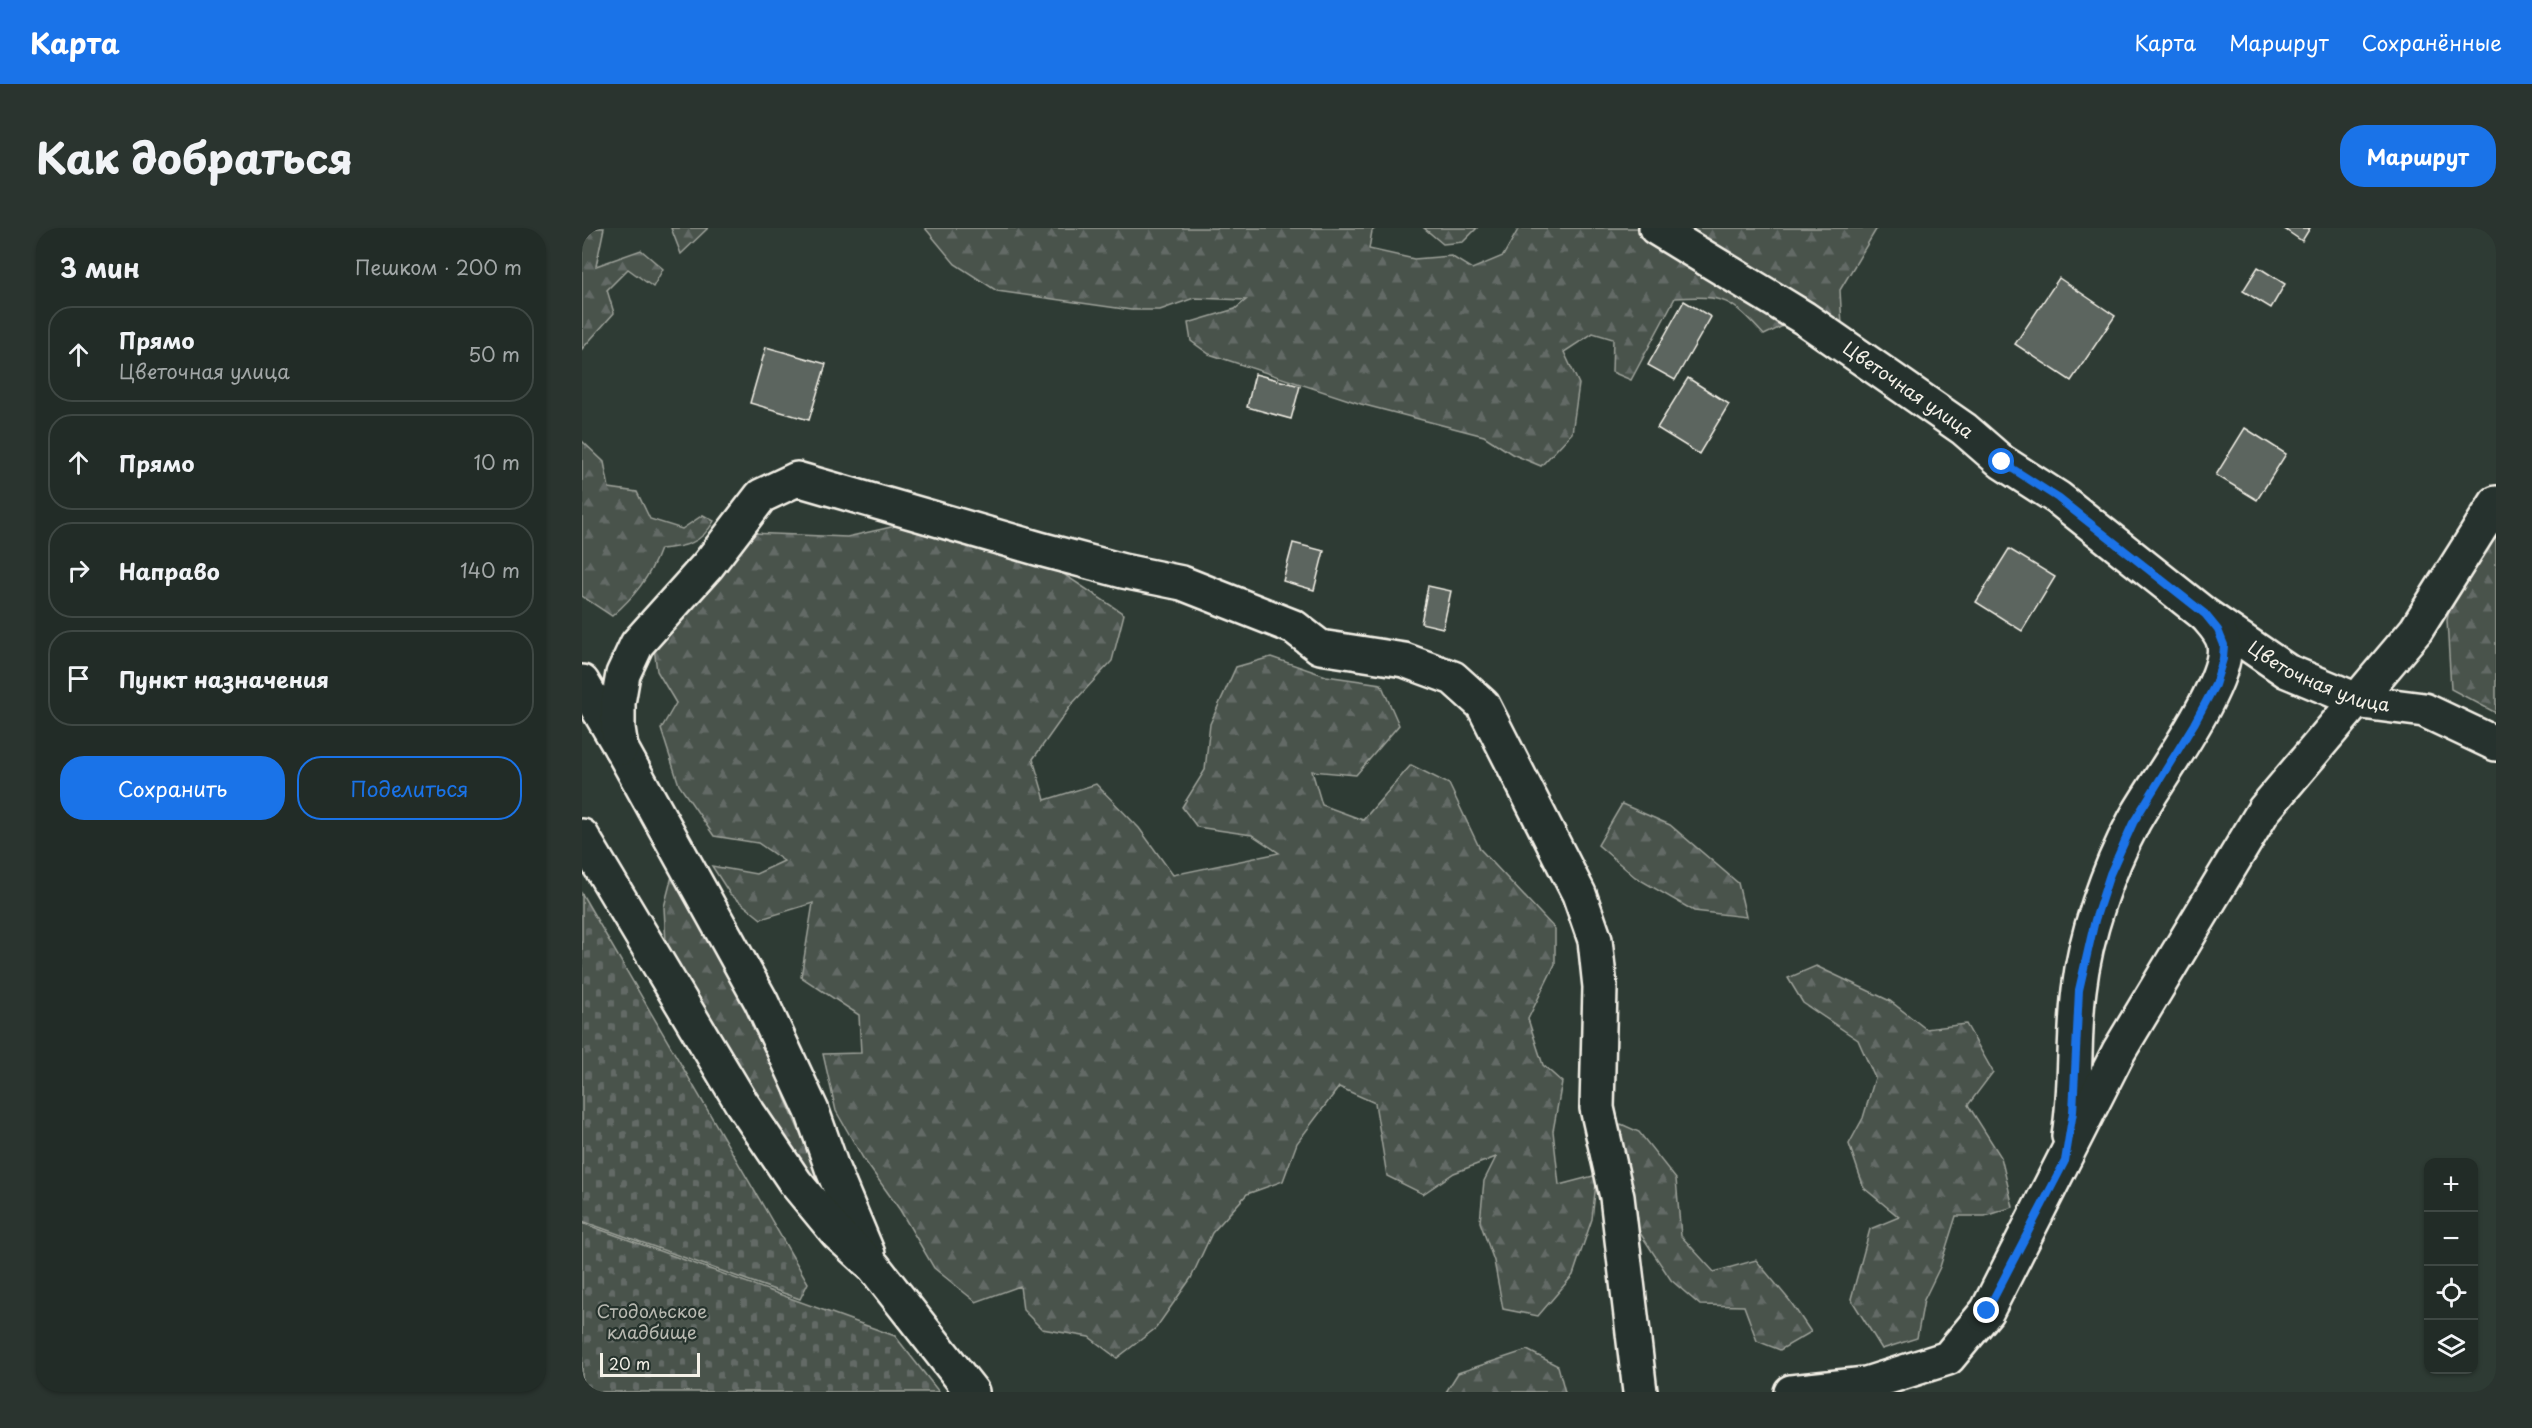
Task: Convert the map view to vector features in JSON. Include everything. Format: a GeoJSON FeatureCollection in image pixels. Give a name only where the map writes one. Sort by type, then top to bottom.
{"type":"FeatureCollection","features":[{"type":"Feature","properties":{"kind":"street","name":"Цветочная улица"},"geometry":{"type":"LineString","coordinates":[[1656,228],[1804,318],[1955,422],[2002,462],[2058,498],[2205,614],[2287,671],[2355,700],[2424,710],[2496,744]]}},
{"type":"Feature","properties":{"kind":"street"},"geometry":{"type":"LineString","coordinates":[[621,748],[618,703],[623,674],[637,644],[708,565],[761,496],[797,479],[1123,572],[1182,584],[1294,627],[1320,647],[1404,660],[1453,678],[1483,705],[1579,894],[1595,940],[1600,987],[1597,1108],[1617,1197],[1640,1392]]}},
{"type":"Feature","properties":{"kind":"street"},"geometry":{"type":"LineString","coordinates":[[1788,1391],[1866,1384],[1948,1358],[1987,1311],[2120,1052],[2223,874],[2264,810],[2416,630],[2496,502]]}},
{"type":"Feature","properties":{"kind":"street"},"geometry":{"type":"LineString","coordinates":[[2065,1161],[2073,1112],[2079,990],[2095,920],[2110,874],[2133,823],[2194,724],[2215,685],[2223,659],[2224,645],[2218,630],[2205,614]]}},
{"type":"Feature","properties":{"kind":"street"},"geometry":{"type":"LineString","coordinates":[[582,682],[761,1001],[812,1111],[849,1211],[874,1267]]}},
{"type":"Feature","properties":{"kind":"street"},"geometry":{"type":"LineString","coordinates":[[582,836],[741,1102],[795,1182],[837,1233],[874,1267],[972,1392]]}},
{"type":"Feature","properties":{"kind":"green space"},"geometry":{"type":"Polygon","coordinates":[[[593,228],[604,228],[596,266],[641,250],[663,269],[653,287],[628,269],[607,290],[614,313],[582,349],[582,234],[593,228]]]}},
{"type":"Feature","properties":{"kind":"green space"},"geometry":{"type":"Polygon","coordinates":[[[671,228],[708,228],[681,254],[671,228]]]}},
{"type":"Feature","properties":{"kind":"green space"},"geometry":{"type":"Polygon","coordinates":[[[925,228],[1376,228],[1372,231],[1369,249],[1414,259],[1451,256],[1472,269],[1503,256],[1519,228],[1877,228],[1840,290],[1842,326],[1787,324],[1764,335],[1735,307],[1726,302],[1705,297],[1675,298],[1631,380],[1612,372],[1613,339],[1593,333],[1564,352],[1579,384],[1572,433],[1541,466],[1512,454],[1484,436],[1361,404],[1209,354],[1191,341],[1188,323],[1235,309],[1246,300],[1194,298],[1160,310],[1131,310],[997,291],[955,264],[925,228]]]}},
{"type":"Feature","properties":{"kind":"green space"},"geometry":{"type":"Polygon","coordinates":[[[1424,228],[1477,228],[1463,242],[1443,244],[1424,228]]]}},
{"type":"Feature","properties":{"kind":"green space"},"geometry":{"type":"Polygon","coordinates":[[[582,441],[604,462],[609,488],[637,492],[650,519],[682,529],[703,515],[714,521],[704,535],[692,543],[660,549],[640,586],[612,616],[582,596],[582,441]]]}},
{"type":"Feature","properties":{"kind":"green space"},"geometry":{"type":"Polygon","coordinates":[[[2496,498],[2496,713],[2451,689],[2447,620],[2462,552],[2496,498]]]}},
{"type":"Feature","properties":{"kind":"green space"},"geometry":{"type":"Polygon","coordinates":[[[918,521],[992,545],[1062,573],[1124,614],[1112,661],[1072,704],[1033,759],[1045,800],[1096,784],[1139,828],[1173,875],[1279,853],[1252,835],[1197,827],[1182,807],[1205,770],[1210,724],[1236,667],[1271,657],[1326,676],[1381,684],[1399,725],[1356,775],[1312,771],[1322,805],[1363,820],[1411,765],[1449,784],[1480,849],[1555,929],[1555,964],[1528,1019],[1543,1065],[1562,1082],[1553,1131],[1559,1185],[1597,1175],[1592,1219],[1573,1275],[1538,1316],[1503,1309],[1494,1261],[1480,1222],[1484,1181],[1496,1157],[1454,1173],[1423,1194],[1387,1176],[1375,1103],[1339,1087],[1297,1143],[1283,1181],[1247,1194],[1212,1233],[1191,1278],[1156,1328],[1117,1358],[1089,1337],[1042,1329],[1023,1310],[1020,1286],[976,1302],[934,1268],[900,1210],[863,1158],[836,1111],[823,1054],[861,1053],[859,1015],[801,977],[813,903],[761,919],[730,894],[712,866],[756,874],[784,861],[758,843],[714,836],[679,785],[661,729],[676,703],[657,671],[652,632],[728,532],[847,537],[918,521]]]}},
{"type":"Feature","properties":{"kind":"green space"},"geometry":{"type":"Polygon","coordinates":[[[1622,804],[1670,825],[1738,883],[1746,917],[1694,911],[1635,877],[1598,845],[1622,804]]]}},
{"type":"Feature","properties":{"kind":"green space"},"geometry":{"type":"Polygon","coordinates":[[[672,876],[704,919],[736,979],[754,1031],[774,1059],[785,1098],[803,1140],[820,1166],[819,1191],[785,1144],[679,978],[666,943],[664,907],[672,876]]]}},
{"type":"Feature","properties":{"kind":"green space"},"geometry":{"type":"Polygon","coordinates":[[[582,894],[808,1283],[800,1299],[582,1221],[582,894]]]}},
{"type":"Feature","properties":{"kind":"green space"},"geometry":{"type":"Polygon","coordinates":[[[1816,966],[1890,1001],[1926,1029],[1966,1024],[1993,1072],[1968,1105],[2001,1157],[2013,1207],[1985,1216],[1956,1216],[1940,1267],[1924,1300],[1917,1338],[1882,1349],[1851,1299],[1870,1229],[1899,1217],[1864,1188],[1849,1144],[1863,1118],[1875,1078],[1858,1040],[1803,1003],[1788,978],[1816,966]]]}},
{"type":"Feature","properties":{"kind":"green space"},"geometry":{"type":"Polygon","coordinates":[[[1621,1124],[1639,1132],[1676,1179],[1681,1236],[1714,1272],[1756,1260],[1790,1301],[1811,1332],[1780,1350],[1757,1341],[1744,1306],[1700,1305],[1671,1280],[1640,1233],[1625,1173],[1611,1141],[1621,1124]]]}},
{"type":"Feature","properties":{"kind":"green space","name":"Стодольское кладбище"},"geometry":{"type":"Polygon","coordinates":[[[582,1223],[895,1336],[939,1392],[582,1392],[582,1223]]]}},
{"type":"Feature","properties":{"kind":"green space"},"geometry":{"type":"Polygon","coordinates":[[[1527,1350],[1558,1366],[1565,1392],[1446,1392],[1458,1373],[1527,1350]]]}},
{"type":"Feature","properties":{"kind":"building"},"geometry":{"type":"Polygon","coordinates":[[[2283,228],[2310,228],[2302,241],[2283,228]]]}},
{"type":"Feature","properties":{"kind":"building"},"geometry":{"type":"Polygon","coordinates":[[[2258,267],[2285,284],[2271,308],[2243,291],[2258,267]]]}},
{"type":"Feature","properties":{"kind":"building"},"geometry":{"type":"Polygon","coordinates":[[[2059,278],[2115,316],[2071,381],[2015,344],[2059,278]]]}},
{"type":"Feature","properties":{"kind":"building"},"geometry":{"type":"Polygon","coordinates":[[[1684,301],[1711,317],[1675,380],[1648,365],[1684,301]]]}},
{"type":"Feature","properties":{"kind":"building"},"geometry":{"type":"Polygon","coordinates":[[[766,347],[826,364],[809,420],[750,403],[766,347]]]}},
{"type":"Feature","properties":{"kind":"building"},"geometry":{"type":"Polygon","coordinates":[[[1255,374],[1300,386],[1291,419],[1247,407],[1255,374]]]}},
{"type":"Feature","properties":{"kind":"building"},"geometry":{"type":"Polygon","coordinates":[[[1688,378],[1729,404],[1699,454],[1657,428],[1688,378]]]}},
{"type":"Feature","properties":{"kind":"building"},"geometry":{"type":"Polygon","coordinates":[[[2245,428],[2286,454],[2257,500],[2216,475],[2245,428]]]}},
{"type":"Feature","properties":{"kind":"building"},"geometry":{"type":"Polygon","coordinates":[[[1293,543],[1324,551],[1314,590],[1283,581],[1293,543]]]}},
{"type":"Feature","properties":{"kind":"building"},"geometry":{"type":"Polygon","coordinates":[[[2009,549],[2055,577],[2022,631],[1976,602],[2009,549]]]}},
{"type":"Feature","properties":{"kind":"building"},"geometry":{"type":"Polygon","coordinates":[[[1428,586],[1451,591],[1443,628],[1421,623],[1428,586]]]}},
{"type":"Feature","properties":{"kind":"route"},"geometry":{"type":"LineString","coordinates":[[1987,1311],[2065,1161],[2073,1112],[2079,990],[2095,920],[2110,874],[2133,823],[2194,724],[2215,685],[2223,659],[2224,645],[2218,630],[2205,614],[2058,498],[2002,462]]}}]}
